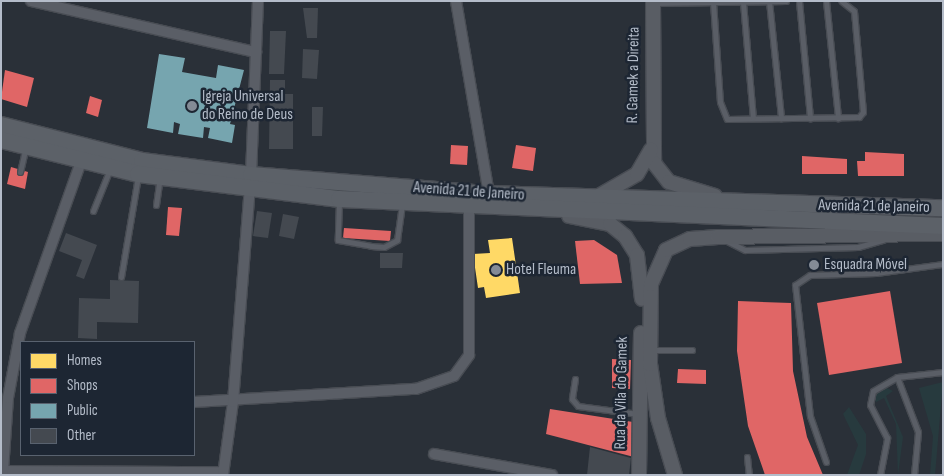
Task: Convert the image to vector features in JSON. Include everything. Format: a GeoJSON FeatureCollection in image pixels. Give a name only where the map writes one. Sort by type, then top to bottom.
{"type":"FeatureCollection","features":[{"type":"Feature","properties":{"kind":"main road","name":"R. Gamek a Direita"},"geometry":{"type":"LineString","coordinates":[[651,150],[653,2]]}},
{"type":"Feature","properties":{"kind":"main road","name":"Avenida 21 de Janeiro"},"geometry":{"type":"LineString","coordinates":[[1,125],[142,161],[339,199],[469,208],[943,226]]}},
{"type":"Feature","properties":{"kind":"main road","name":"Avenida 21 de Janeiro"},"geometry":{"type":"LineString","coordinates":[[4,144],[26,147],[82,162],[161,178],[489,194],[758,204],[943,208]]}},
{"type":"Feature","properties":{"kind":"main road"},"geometry":{"type":"LineString","coordinates":[[595,198],[637,174],[651,150]]}},
{"type":"Feature","properties":{"kind":"main road"},"geometry":{"type":"LineString","coordinates":[[651,150],[654,163],[669,182],[758,204]]}},
{"type":"Feature","properties":{"kind":"main road","name":"Rua da Vila do Gamek"},"geometry":{"type":"LineString","coordinates":[[530,210],[598,220],[619,229],[637,255],[641,311],[638,414],[639,475]]}},
{"type":"Feature","properties":{"kind":"main road","name":"Rua da Vila do Gamek"},"geometry":{"type":"LineString","coordinates":[[675,475],[656,409],[650,350],[651,284],[659,258],[676,243],[718,236],[943,234]]}},
{"type":"Feature","properties":{"kind":"street"},"geometry":{"type":"LineString","coordinates":[[31,1],[256,52]]}},
{"type":"Feature","properties":{"kind":"street"},"geometry":{"type":"LineString","coordinates":[[82,162],[20,334],[8,398],[2,471],[222,473],[233,402],[251,182],[258,1]]}},
{"type":"Feature","properties":{"kind":"street"},"geometry":{"type":"LineString","coordinates":[[456,1],[489,194]]}},
{"type":"Feature","properties":{"kind":"street"},"geometry":{"type":"LineString","coordinates":[[195,402],[233,402],[416,389],[454,376],[469,355],[469,208]]}},
{"type":"Feature","properties":{"kind":"street"},"geometry":{"type":"LineString","coordinates":[[434,454],[552,475]]}},
{"type":"Feature","properties":{"kind":"lane"},"geometry":{"type":"LineString","coordinates":[[769,1],[781,118]]}},
{"type":"Feature","properties":{"kind":"lane"},"geometry":{"type":"LineString","coordinates":[[653,2],[786,1]]}},
{"type":"Feature","properties":{"kind":"lane"},"geometry":{"type":"LineString","coordinates":[[799,1],[810,118]]}},
{"type":"Feature","properties":{"kind":"lane"},"geometry":{"type":"LineString","coordinates":[[826,1],[838,118]]}},
{"type":"Feature","properties":{"kind":"lane"},"geometry":{"type":"LineString","coordinates":[[713,2],[722,112],[727,119],[859,117],[864,112],[854,11],[840,1]]}},
{"type":"Feature","properties":{"kind":"lane"},"geometry":{"type":"LineString","coordinates":[[743,2],[752,118]]}},
{"type":"Feature","properties":{"kind":"lane"},"geometry":{"type":"LineString","coordinates":[[20,172],[26,147]]}},
{"type":"Feature","properties":{"kind":"lane"},"geometry":{"type":"LineString","coordinates":[[93,211],[111,168]]}},
{"type":"Feature","properties":{"kind":"lane"},"geometry":{"type":"LineString","coordinates":[[121,277],[138,174]]}},
{"type":"Feature","properties":{"kind":"lane"},"geometry":{"type":"LineString","coordinates":[[156,205],[161,178]]}},
{"type":"Feature","properties":{"kind":"lane"},"geometry":{"type":"LineString","coordinates":[[339,199],[338,240],[384,247],[397,240],[402,203]]}},
{"type":"Feature","properties":{"kind":"lane"},"geometry":{"type":"LineString","coordinates":[[826,462],[810,416],[795,285],[810,275],[876,273],[943,264]]}},
{"type":"Feature","properties":{"kind":"lane"},"geometry":{"type":"LineString","coordinates":[[650,350],[692,350]]}},
{"type":"Feature","properties":{"kind":"lane"},"geometry":{"type":"LineString","coordinates":[[880,475],[887,438],[869,398],[882,384],[897,377],[943,372]]}},
{"type":"Feature","properties":{"kind":"lane"},"geometry":{"type":"LineString","coordinates":[[897,377],[918,432],[914,475]]}},
{"type":"Feature","properties":{"kind":"lane"},"geometry":{"type":"LineString","coordinates":[[575,379],[572,400],[578,406],[638,414]]}},
{"type":"Feature","properties":{"kind":"lane"},"geometry":{"type":"LineString","coordinates":[[747,457],[749,475]]}},
{"type":"Feature","properties":{"kind":"green space"},"geometry":{"type":"Polygon","coordinates":[[[943,382],[935,475],[930,475],[933,436],[919,388],[943,382]]]}},
{"type":"Feature","properties":{"kind":"green space"},"geometry":{"type":"Polygon","coordinates":[[[883,386],[893,391],[886,396],[903,437],[898,475],[896,424],[884,398],[876,402],[874,398],[883,386]]]}},
{"type":"Feature","properties":{"kind":"green space"},"geometry":{"type":"Polygon","coordinates":[[[849,407],[866,434],[866,454],[859,475],[847,475],[858,445],[843,414],[849,407]]]}},
{"type":"Feature","properties":{"kind":"building: Homes","name":"Hotel Fleuma"},"geometry":{"type":"Polygon","coordinates":[[[512,238],[520,293],[486,298],[484,287],[478,288],[473,254],[490,253],[488,240],[512,238]]]}},
{"type":"Feature","properties":{"kind":"building: Shops"},"geometry":{"type":"Polygon","coordinates":[[[5,70],[34,78],[27,107],[1,99],[5,70]]]}},
{"type":"Feature","properties":{"kind":"building: Shops"},"geometry":{"type":"Polygon","coordinates":[[[90,96],[102,100],[98,117],[86,113],[90,96]]]}},
{"type":"Feature","properties":{"kind":"building: Shops"},"geometry":{"type":"Polygon","coordinates":[[[451,145],[468,146],[467,165],[450,164],[451,145]]]}},
{"type":"Feature","properties":{"kind":"building: Shops"},"geometry":{"type":"Polygon","coordinates":[[[516,145],[536,148],[533,171],[512,168],[516,145]]]}},
{"type":"Feature","properties":{"kind":"building: Shops"},"geometry":{"type":"Polygon","coordinates":[[[865,152],[904,154],[904,176],[858,176],[857,161],[865,161],[865,152]]]}},
{"type":"Feature","properties":{"kind":"building: Shops"},"geometry":{"type":"Polygon","coordinates":[[[802,156],[847,159],[847,174],[802,174],[802,156]]]}},
{"type":"Feature","properties":{"kind":"building: Shops"},"geometry":{"type":"Polygon","coordinates":[[[11,167],[28,172],[25,189],[7,184],[11,167]]]}},
{"type":"Feature","properties":{"kind":"building: Shops"},"geometry":{"type":"Polygon","coordinates":[[[168,207],[182,208],[179,236],[166,235],[168,207]]]}},
{"type":"Feature","properties":{"kind":"building: Shops"},"geometry":{"type":"Polygon","coordinates":[[[344,228],[391,231],[390,241],[343,238],[344,228]]]}},
{"type":"Feature","properties":{"kind":"building: Shops"},"geometry":{"type":"Polygon","coordinates":[[[594,240],[617,255],[622,283],[580,284],[575,241],[594,240]]]}},
{"type":"Feature","properties":{"kind":"building: Shops"},"geometry":{"type":"Polygon","coordinates":[[[890,291],[902,363],[829,375],[817,303],[890,291]]]}},
{"type":"Feature","properties":{"kind":"building: Shops"},"geometry":{"type":"Polygon","coordinates":[[[738,301],[791,303],[793,371],[807,437],[823,475],[765,475],[748,426],[737,351],[738,301]]]}},
{"type":"Feature","properties":{"kind":"building: Shops"},"geometry":{"type":"Polygon","coordinates":[[[612,359],[631,360],[630,389],[612,388],[612,359]]]}},
{"type":"Feature","properties":{"kind":"building: Shops"},"geometry":{"type":"Polygon","coordinates":[[[678,369],[706,370],[706,384],[677,383],[678,369]]]}},
{"type":"Feature","properties":{"kind":"building: Shops"},"geometry":{"type":"Polygon","coordinates":[[[550,409],[633,422],[634,457],[546,434],[550,409]]]}},
{"type":"Feature","properties":{"kind":"building: Public","name":"Igreja Universal do Reino de Deus"},"geometry":{"type":"Polygon","coordinates":[[[159,54],[185,58],[182,72],[216,78],[218,65],[244,70],[230,124],[235,125],[232,143],[208,138],[210,128],[204,127],[203,138],[178,134],[180,124],[174,122],[173,133],[147,128],[159,54]]]}},
{"type":"Feature","properties":{"kind":"building: Other"},"geometry":{"type":"Polygon","coordinates":[[[303,8],[318,8],[317,38],[307,38],[303,8]]]}},
{"type":"Feature","properties":{"kind":"building: Other"},"geometry":{"type":"Polygon","coordinates":[[[270,31],[286,31],[284,74],[269,74],[270,31]]]}},
{"type":"Feature","properties":{"kind":"building: Other"},"geometry":{"type":"Polygon","coordinates":[[[303,49],[319,50],[317,79],[302,78],[303,49]]]}},
{"type":"Feature","properties":{"kind":"building: Other"},"geometry":{"type":"Polygon","coordinates":[[[270,80],[285,80],[285,94],[293,94],[293,149],[269,149],[270,80]]]}},
{"type":"Feature","properties":{"kind":"building: Other"},"geometry":{"type":"Polygon","coordinates":[[[312,107],[323,107],[322,136],[312,136],[312,107]]]}},
{"type":"Feature","properties":{"kind":"building: Other"},"geometry":{"type":"Polygon","coordinates":[[[257,211],[272,213],[268,238],[253,236],[257,211]]]}},
{"type":"Feature","properties":{"kind":"building: Other"},"geometry":{"type":"Polygon","coordinates":[[[283,214],[299,217],[294,239],[279,236],[283,214]]]}},
{"type":"Feature","properties":{"kind":"building: Other"},"geometry":{"type":"Polygon","coordinates":[[[66,233],[97,245],[84,279],[76,276],[82,260],[59,251],[66,233]]]}},
{"type":"Feature","properties":{"kind":"building: Other"},"geometry":{"type":"Polygon","coordinates":[[[380,253],[403,253],[402,268],[380,268],[380,253]]]}},
{"type":"Feature","properties":{"kind":"building: Other"},"geometry":{"type":"Polygon","coordinates":[[[110,280],[139,281],[138,323],[97,322],[97,339],[78,338],[79,298],[110,299],[110,280]]]}},
{"type":"Feature","properties":{"kind":"building: Other"},"geometry":{"type":"Polygon","coordinates":[[[590,447],[631,458],[629,475],[587,475],[590,447]]]}},
{"type":"Feature","properties":{"kind":"place","name":"Igreja Universal do Reino de Deus"},"geometry":{"type":"Point","coordinates":[192,106]}},
{"type":"Feature","properties":{"kind":"place","name":"Esquadra Móvel"},"geometry":{"type":"Point","coordinates":[814,265]}},
{"type":"Feature","properties":{"kind":"place","name":"Hotel Fleuma"},"geometry":{"type":"Point","coordinates":[496,270]}}]}
